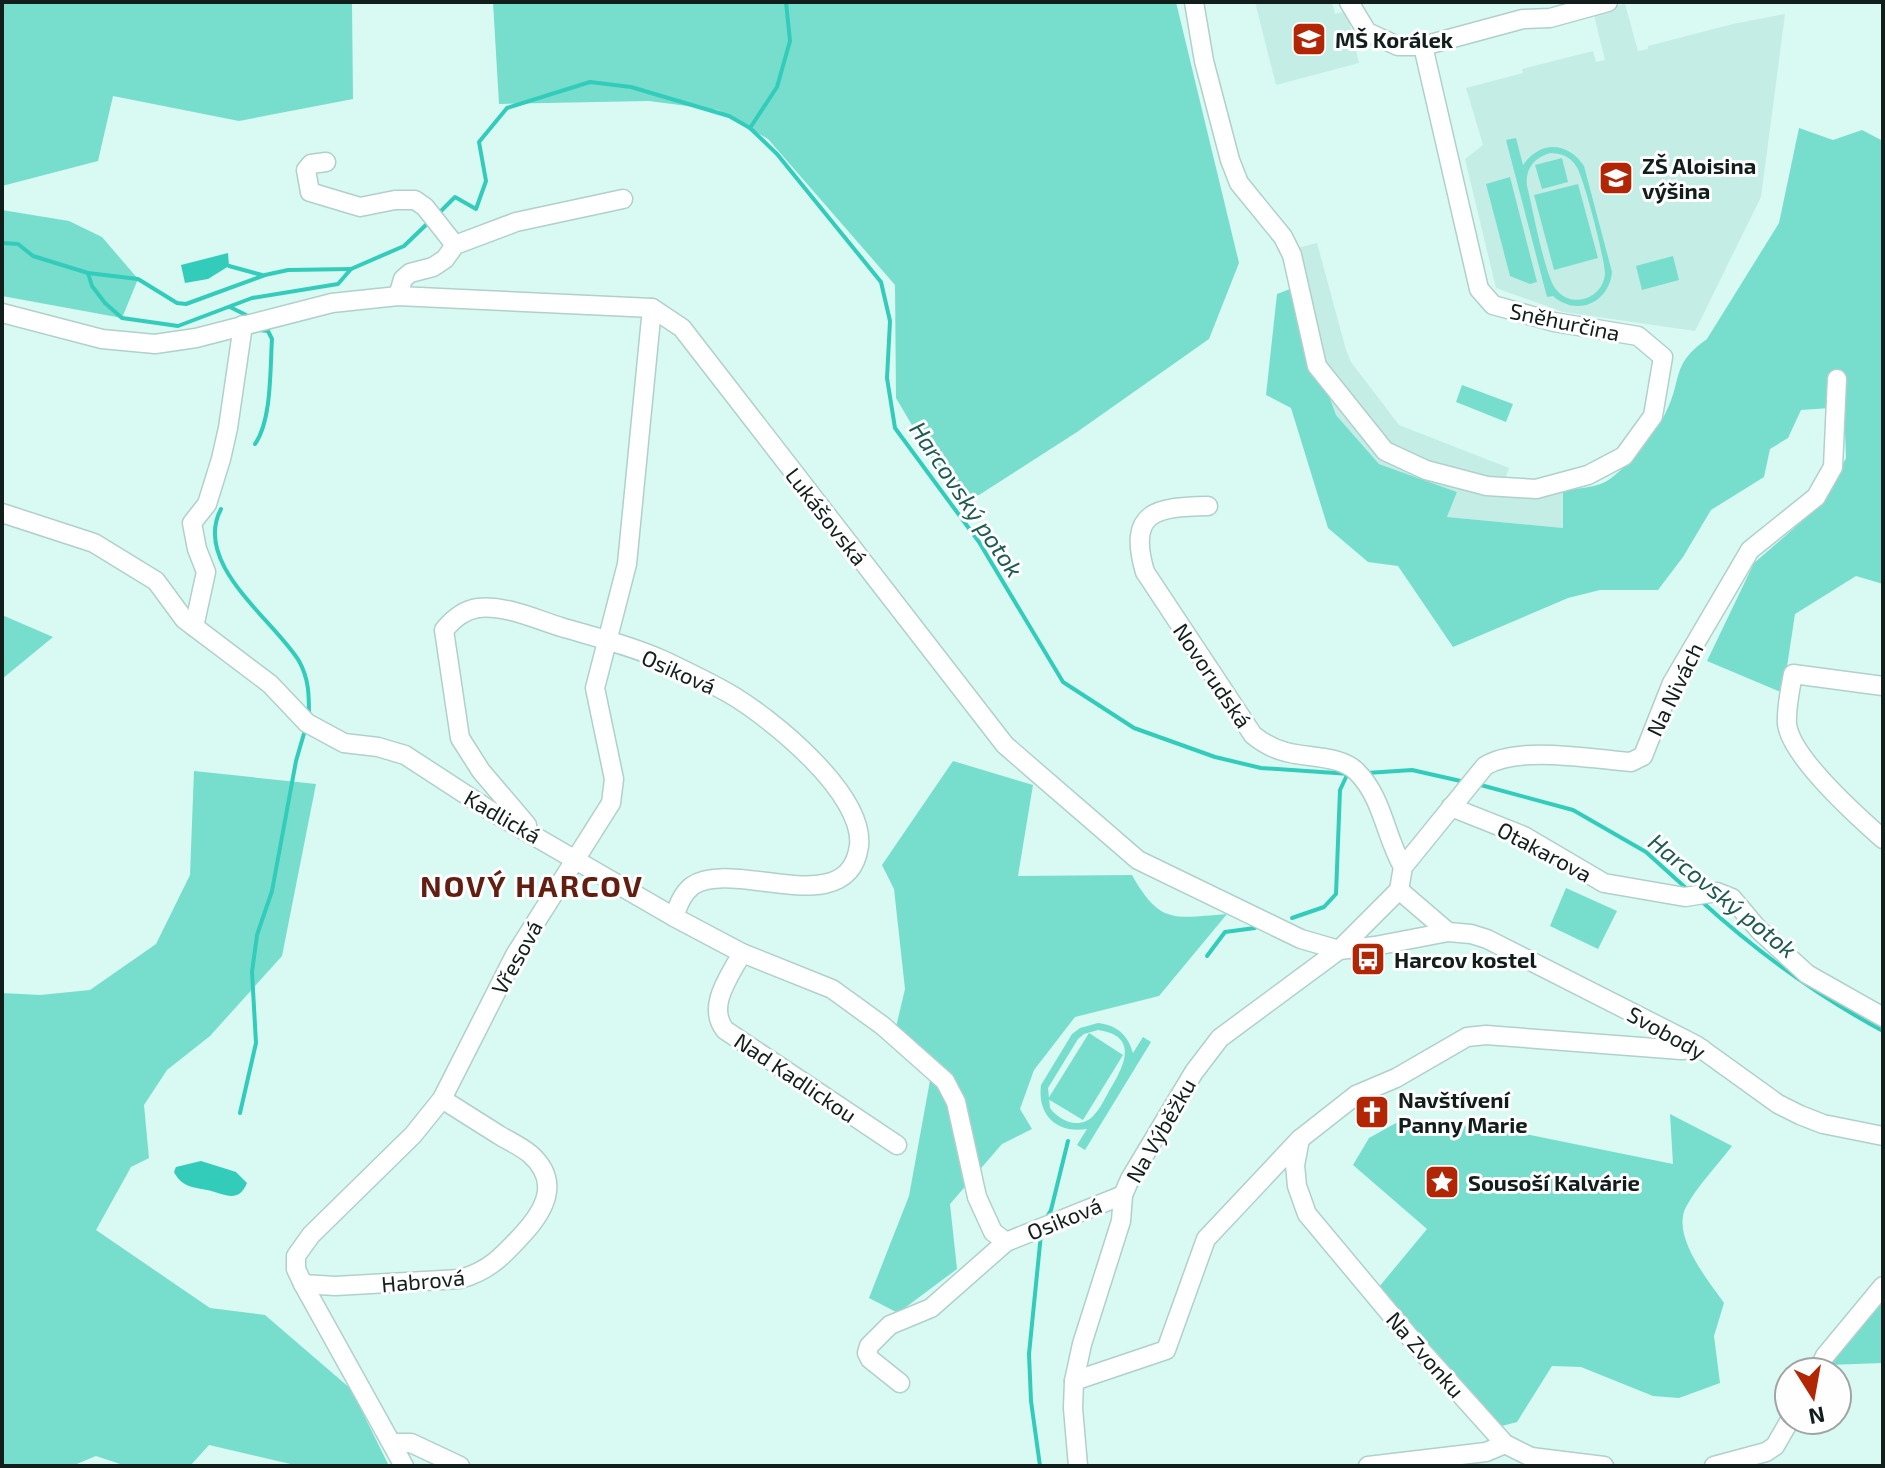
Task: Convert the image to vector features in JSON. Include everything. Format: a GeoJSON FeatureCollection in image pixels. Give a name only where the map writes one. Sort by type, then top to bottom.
{"type":"FeatureCollection","features":[{"type":"Feature","properties":{"kind":"street","name":"Sněhurčina"},"geometry":{"type":"LineString","coordinates":[[1194,2],[1204,61],[1233,168],[1239,183],[1283,237],[1292,255],[1317,366],[1355,415],[1385,451],[1426,470],[1487,486],[1536,489],[1588,475],[1624,456],[1653,416],[1663,357],[1638,336],[1554,322],[1493,305],[1479,289],[1423,46]]}},
{"type":"Feature","properties":{"kind":"street"},"geometry":{"type":"LineString","coordinates":[[1349,2],[1367,32],[1398,46],[1423,46],[1523,19],[1550,18],[1608,2]]}},
{"type":"Feature","properties":{"kind":"street"},"geometry":{"type":"LineString","coordinates":[[326,162],[311,164],[306,170],[310,192],[341,204],[360,207],[395,200],[415,200],[425,207],[455,245]]}},
{"type":"Feature","properties":{"kind":"street"},"geometry":{"type":"LineString","coordinates":[[398,296],[403,279],[410,273],[433,267],[445,259],[455,245],[516,222],[623,199]]}},
{"type":"Feature","properties":{"kind":"street"},"geometry":{"type":"LineString","coordinates":[[2,313],[102,339],[155,344],[182,341],[332,303],[398,296],[652,308]]}},
{"type":"Feature","properties":{"kind":"street","name":"Vřesová"},"geometry":{"type":"LineString","coordinates":[[404,1466],[345,1365],[303,1284],[296,1269],[296,1256],[311,1235],[413,1135],[442,1099],[515,955],[611,803],[614,779],[595,688],[627,564],[652,308]]}},
{"type":"Feature","properties":{"kind":"street","name":"Lukášovská"},"geometry":{"type":"LineString","coordinates":[[652,308],[682,328],[1005,745],[1138,860],[1301,939],[1339,950]]}},
{"type":"Feature","properties":{"kind":"street"},"geometry":{"type":"LineString","coordinates":[[194,627],[206,572],[192,523],[210,496],[221,459],[243,325]]}},
{"type":"Feature","properties":{"kind":"street","name":"Na Nivách"},"geometry":{"type":"LineString","coordinates":[[1403,867],[1485,766],[1493,761],[1518,756],[1631,762],[1643,756],[1672,683],[1750,550],[1816,497],[1833,467],[1837,379]]}},
{"type":"Feature","properties":{"kind":"street","name":"Novorudská"},"geometry":{"type":"LineString","coordinates":[[1208,506],[1176,507],[1154,513],[1141,526],[1138,548],[1145,572],[1253,735],[1265,744],[1286,752],[1331,760],[1355,769],[1380,805],[1394,851],[1403,867]]}},
{"type":"Feature","properties":{"kind":"street","name":"Kadlická"},"geometry":{"type":"LineString","coordinates":[[2,513],[94,543],[156,581],[184,619],[270,684],[307,723],[344,743],[378,747],[405,755],[491,811],[674,917],[742,953],[832,989],[883,1026],[945,1081],[956,1102],[977,1197],[993,1232],[1006,1242]]}},
{"type":"Feature","properties":{"kind":"street","name":"Osiková"},"geometry":{"type":"LineString","coordinates":[[536,836],[481,771],[460,738],[444,630],[453,618],[464,612],[478,608],[500,608],[606,640],[662,660],[731,694],[814,761],[850,805],[858,829],[859,845],[855,860],[843,876],[832,882],[809,886],[706,880],[692,886],[682,897],[674,917]]}},
{"type":"Feature","properties":{"kind":"street"},"geometry":{"type":"LineString","coordinates":[[1883,686],[1793,674],[1787,726],[1796,750],[1854,813],[1883,839]]}},
{"type":"Feature","properties":{"kind":"street","name":"Otakarova"},"geometry":{"type":"LineString","coordinates":[[1451,807],[1524,836],[1604,883],[1685,897],[1717,892],[1732,898],[1759,930],[1807,974],[1883,1017]]}},
{"type":"Feature","properties":{"kind":"street"},"geometry":{"type":"LineString","coordinates":[[1339,950],[1399,890],[1403,867]]}},
{"type":"Feature","properties":{"kind":"street"},"geometry":{"type":"LineString","coordinates":[[1399,890],[1448,932]]}},
{"type":"Feature","properties":{"kind":"street","name":"Svobody"},"geometry":{"type":"LineString","coordinates":[[1339,950],[1448,932],[1487,939],[1702,1049],[1778,1104],[1800,1115],[1823,1124],[1883,1136]]}},
{"type":"Feature","properties":{"kind":"street","name":"Na Výběžku"},"geometry":{"type":"LineString","coordinates":[[1078,1466],[1074,1381],[1082,1344],[1121,1221],[1123,1195],[1194,1072],[1220,1038],[1339,950]]}},
{"type":"Feature","properties":{"kind":"street","name":"Nad Kadlickou"},"geometry":{"type":"LineString","coordinates":[[742,953],[718,1000],[719,1022],[725,1030],[897,1145]]}},
{"type":"Feature","properties":{"kind":"street"},"geometry":{"type":"LineString","coordinates":[[1074,1381],[1166,1350],[1206,1239],[1300,1139],[1356,1095],[1396,1078],[1467,1037],[1486,1035],[1702,1049]]}},
{"type":"Feature","properties":{"kind":"street","name":"Habrová"},"geometry":{"type":"LineString","coordinates":[[303,1284],[335,1286],[460,1279],[479,1274],[496,1263],[540,1215],[547,1183],[542,1169],[531,1155],[442,1099]]}},
{"type":"Feature","properties":{"kind":"street","name":"Na Zvonku"},"geometry":{"type":"LineString","coordinates":[[1300,1139],[1295,1165],[1297,1186],[1307,1214],[1418,1347],[1505,1444]]}},
{"type":"Feature","properties":{"kind":"street","name":"Osiková"},"geometry":{"type":"LineString","coordinates":[[900,1383],[870,1359],[867,1353],[869,1346],[890,1325],[931,1308],[1006,1242],[1123,1195]]}},
{"type":"Feature","properties":{"kind":"street"},"geometry":{"type":"LineString","coordinates":[[1825,1356],[1883,1286]]}},
{"type":"Feature","properties":{"kind":"street"},"geometry":{"type":"LineString","coordinates":[[1714,1466],[1766,1452],[1775,1446],[1781,1436]]}},
{"type":"Feature","properties":{"kind":"street"},"geometry":{"type":"LineString","coordinates":[[392,1443],[411,1443],[460,1466]]}},
{"type":"Feature","properties":{"kind":"street"},"geometry":{"type":"LineString","coordinates":[[1368,1466],[1486,1452],[1505,1444],[1531,1457],[1604,1466]]}},
{"type":"Feature","properties":{"kind":"shaded area"},"geometry":{"type":"Polygon","coordinates":[[[2,2],[352,2],[353,99],[239,121],[113,96],[98,161],[2,186],[2,2]]]}},
{"type":"Feature","properties":{"kind":"shaded area"},"geometry":{"type":"Polygon","coordinates":[[[493,2],[1176,2],[1239,263],[1209,339],[1077,432],[979,495],[956,500],[896,398],[895,285],[768,139],[718,110],[649,101],[499,104],[493,2]]]}},
{"type":"Feature","properties":{"kind":"shaded area","name":"MŠ Korálek"},"geometry":{"type":"Polygon","coordinates":[[[1255,2],[1332,2],[1335,14],[1347,11],[1359,63],[1276,85],[1255,2]]]}},
{"type":"Feature","properties":{"kind":"shaded area","name":"ZŠ Aloisina výšina"},"geometry":{"type":"Polygon","coordinates":[[[1625,4],[1638,51],[1733,24],[1785,14],[1761,197],[1695,331],[1563,312],[1496,288],[1465,159],[1483,145],[1466,88],[1523,73],[1522,69],[1593,51],[1596,62],[1605,60],[1593,11],[1625,4]]]}},
{"type":"Feature","properties":{"kind":"shaded area"},"geometry":{"type":"Polygon","coordinates":[[[1799,128],[1833,140],[1862,130],[1883,141],[1883,584],[1856,576],[1795,614],[1783,693],[1707,661],[1754,563],[1823,503],[1846,458],[1844,407],[1801,410],[1788,438],[1770,449],[1764,477],[1711,510],[1683,557],[1658,590],[1600,590],[1568,598],[1453,647],[1398,566],[1368,562],[1328,528],[1291,408],[1266,395],[1277,294],[1290,289],[1336,415],[1379,464],[1457,492],[1447,517],[1563,528],[1563,491],[1605,482],[1639,451],[1666,412],[1682,365],[1695,348],[1707,339],[1779,223],[1799,128]]]}},
{"type":"Feature","properties":{"kind":"shaded area"},"geometry":{"type":"Polygon","coordinates":[[[1516,138],[1523,165],[1537,152],[1554,147],[1570,152],[1584,166],[1612,272],[1605,292],[1590,304],[1572,305],[1553,296],[1547,297],[1506,140],[1516,138]],[[1550,153],[1531,165],[1527,175],[1543,255],[1551,280],[1561,295],[1569,299],[1585,299],[1603,283],[1602,253],[1580,173],[1571,160],[1550,153]]]}},
{"type":"Feature","properties":{"kind":"shaded area"},"geometry":{"type":"Polygon","coordinates":[[[1562,158],[1568,182],[1542,189],[1535,165],[1562,158]]]}},
{"type":"Feature","properties":{"kind":"shaded area"},"geometry":{"type":"Polygon","coordinates":[[[1510,177],[1537,282],[1530,284],[1510,276],[1486,184],[1510,177]]]}},
{"type":"Feature","properties":{"kind":"shaded area"},"geometry":{"type":"Polygon","coordinates":[[[1578,184],[1598,258],[1554,270],[1534,195],[1578,184]]]}},
{"type":"Feature","properties":{"kind":"shaded area"},"geometry":{"type":"Polygon","coordinates":[[[2,210],[69,221],[102,237],[138,279],[122,318],[2,296],[2,210]]]}},
{"type":"Feature","properties":{"kind":"shaded area"},"geometry":{"type":"Polygon","coordinates":[[[1317,243],[1351,362],[1399,425],[1509,468],[1501,490],[1563,491],[1563,528],[1447,517],[1457,492],[1379,464],[1336,415],[1290,289],[1282,252],[1317,243]]]}},
{"type":"Feature","properties":{"kind":"shaded area"},"geometry":{"type":"Polygon","coordinates":[[[228,253],[229,266],[208,279],[185,283],[181,265],[228,253]]]}},
{"type":"Feature","properties":{"kind":"shaded area"},"geometry":{"type":"Polygon","coordinates":[[[1673,256],[1679,280],[1642,290],[1636,266],[1673,256]]]}},
{"type":"Feature","properties":{"kind":"shaded area"},"geometry":{"type":"Polygon","coordinates":[[[1462,385],[1513,404],[1506,422],[1456,402],[1462,385]]]}},
{"type":"Feature","properties":{"kind":"shaded area"},"geometry":{"type":"Polygon","coordinates":[[[2,615],[53,637],[2,679],[2,615]]]}},
{"type":"Feature","properties":{"kind":"shaded area"},"geometry":{"type":"Polygon","coordinates":[[[953,761],[1033,785],[1018,876],[1132,875],[1151,903],[1170,915],[1194,917],[1227,914],[1159,996],[1075,1017],[1034,1070],[1020,1109],[1032,1129],[1002,1144],[950,1204],[957,1269],[898,1313],[869,1298],[909,1196],[933,1064],[896,1027],[905,989],[894,889],[882,865],[953,761]]]}},
{"type":"Feature","properties":{"kind":"shaded area"},"geometry":{"type":"Polygon","coordinates":[[[194,771],[316,784],[282,956],[210,1036],[167,1070],[144,1105],[149,1158],[131,1167],[96,1230],[210,1308],[265,1315],[351,1389],[389,1466],[299,1466],[209,1445],[190,1466],[126,1466],[96,1456],[72,1466],[2,1466],[2,993],[40,995],[90,990],[156,944],[190,875],[194,771]]]}},
{"type":"Feature","properties":{"kind":"shaded area"},"geometry":{"type":"Polygon","coordinates":[[[1566,888],[1617,911],[1598,949],[1550,926],[1566,888]]]}},
{"type":"Feature","properties":{"kind":"shaded area"},"geometry":{"type":"Polygon","coordinates":[[[1098,1023],[1111,1026],[1125,1036],[1133,1053],[1143,1037],[1151,1042],[1085,1150],[1077,1145],[1087,1129],[1067,1128],[1051,1120],[1042,1105],[1041,1096],[1041,1085],[1072,1034],[1080,1028],[1098,1023]],[[1098,1030],[1078,1039],[1048,1088],[1050,1108],[1059,1117],[1071,1122],[1083,1122],[1089,1120],[1100,1107],[1119,1074],[1125,1055],[1120,1039],[1112,1033],[1098,1030]]]}},
{"type":"Feature","properties":{"kind":"shaded area"},"geometry":{"type":"Polygon","coordinates":[[[1089,1033],[1123,1055],[1083,1120],[1048,1099],[1089,1033]]]}},
{"type":"Feature","properties":{"kind":"shaded area"},"geometry":{"type":"Polygon","coordinates":[[[1670,1114],[1732,1146],[1696,1191],[1683,1219],[1683,1231],[1693,1257],[1724,1303],[1714,1336],[1720,1383],[1679,1398],[1653,1396],[1581,1367],[1552,1366],[1517,1422],[1498,1427],[1379,1287],[1427,1229],[1353,1165],[1369,1138],[1405,1118],[1520,1133],[1673,1164],[1670,1114]]]}},
{"type":"Feature","properties":{"kind":"shaded area"},"geometry":{"type":"Polygon","coordinates":[[[201,1161],[236,1172],[247,1183],[239,1194],[230,1196],[192,1187],[180,1181],[174,1172],[176,1167],[201,1161]]]}},
{"type":"Feature","properties":{"kind":"shaded area"},"geometry":{"type":"Polygon","coordinates":[[[1883,1300],[1883,1363],[1853,1364],[1853,1356],[1836,1356],[1883,1300]]]}},
{"type":"Feature","properties":{"kind":"waterway"},"geometry":{"type":"LineString","coordinates":[[750,128],[777,87],[790,41],[786,2]]}},
{"type":"Feature","properties":{"kind":"waterway","name":"Harcovský potok"},"geometry":{"type":"LineString","coordinates":[[438,214],[455,197],[476,209],[486,181],[479,142],[507,108],[590,82],[631,87],[729,116],[750,128],[777,154],[881,282],[890,321],[887,378],[895,428],[979,542],[1063,682],[1134,728],[1215,757],[1261,768],[1350,774]]}},
{"type":"Feature","properties":{"kind":"waterway","name":"Harcovský potok"},"geometry":{"type":"LineString","coordinates":[[2,243],[18,244],[33,256],[88,273],[92,286],[122,318],[178,326],[252,298],[338,284],[351,269],[404,246],[428,223]]}},
{"type":"Feature","properties":{"kind":"waterway"},"geometry":{"type":"LineString","coordinates":[[229,266],[262,275]]}},
{"type":"Feature","properties":{"kind":"waterway"},"geometry":{"type":"LineString","coordinates":[[88,273],[138,279],[177,303],[186,304],[265,275],[288,270],[351,269]]}},
{"type":"Feature","properties":{"kind":"waterway"},"geometry":{"type":"LineString","coordinates":[[230,307],[248,316]]}},
{"type":"Feature","properties":{"kind":"waterway"},"geometry":{"type":"LineString","coordinates":[[255,444],[265,422],[272,339],[268,331],[259,330]]}},
{"type":"Feature","properties":{"kind":"waterway"},"geometry":{"type":"LineString","coordinates":[[221,509],[215,530],[217,550],[239,590],[299,661],[307,681],[309,715]]}},
{"type":"Feature","properties":{"kind":"waterway"},"geometry":{"type":"LineString","coordinates":[[240,1113],[256,1043],[252,972],[257,935],[272,891],[296,761],[305,730]]}},
{"type":"Feature","properties":{"kind":"waterway","name":"Harcovský potok"},"geometry":{"type":"LineString","coordinates":[[1367,773],[1412,770],[1465,782]]}},
{"type":"Feature","properties":{"kind":"waterway"},"geometry":{"type":"LineString","coordinates":[[1292,918],[1324,907],[1336,894],[1340,790],[1347,775]]}},
{"type":"Feature","properties":{"kind":"waterway","name":"Harcovský potok"},"geometry":{"type":"LineString","coordinates":[[1477,784],[1573,810],[1646,852],[1687,889]]}},
{"type":"Feature","properties":{"kind":"waterway","name":"Harcovský potok"},"geometry":{"type":"LineString","coordinates":[[1700,900],[1787,971],[1883,1031]]}},
{"type":"Feature","properties":{"kind":"waterway"},"geometry":{"type":"LineString","coordinates":[[1207,956],[1225,932],[1255,928]]}},
{"type":"Feature","properties":{"kind":"waterway"},"geometry":{"type":"LineString","coordinates":[[1046,1219],[1068,1141]]}},
{"type":"Feature","properties":{"kind":"waterway"},"geometry":{"type":"LineString","coordinates":[[1040,1466],[1031,1401],[1029,1354],[1041,1234]]}},
{"type":"Feature","properties":{"kind":"place","name":"MŠ Korálek"},"geometry":{"type":"Point","coordinates":[1309,39]}},
{"type":"Feature","properties":{"kind":"place","name":"ZŠ Aloisina výšina"},"geometry":{"type":"Point","coordinates":[1616,178]}},
{"type":"Feature","properties":{"kind":"place","name":"Harcov kostel"},"geometry":{"type":"Point","coordinates":[1368,959]}},
{"type":"Feature","properties":{"kind":"place","name":"Navštívení Panny Marie"},"geometry":{"type":"Point","coordinates":[1372,1112]}},
{"type":"Feature","properties":{"kind":"place","name":"Sousoší Kalvárie"},"geometry":{"type":"Point","coordinates":[1442,1182]}},
{"type":"Feature","properties":{"kind":"district","name":"NOVÝ HARCOV"},"geometry":{"type":"Point","coordinates":[532,885]}}]}
